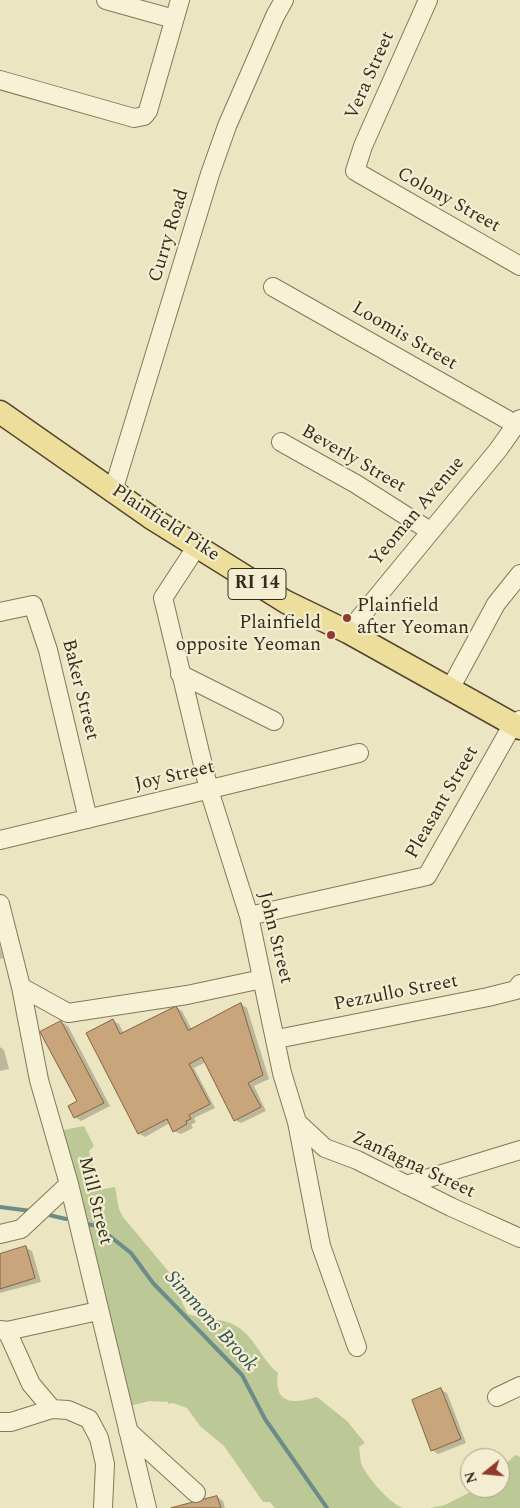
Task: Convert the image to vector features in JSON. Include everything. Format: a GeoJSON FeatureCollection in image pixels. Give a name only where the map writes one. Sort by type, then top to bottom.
{"type":"FeatureCollection","features":[{"type":"Feature","properties":{"kind":"main road","name":"Plainfield Pike"},"geometry":{"type":"LineString","coordinates":[[0,412],[113,491],[286,602],[348,632],[450,689],[518,724]]}},
{"type":"Feature","properties":{"kind":"street"},"geometry":{"type":"LineString","coordinates":[[106,0],[174,19]]}},
{"type":"Feature","properties":{"kind":"street"},"geometry":{"type":"LineString","coordinates":[[0,80],[134,118],[144,116],[148,111],[158,82],[180,0]]}},
{"type":"Feature","properties":{"kind":"street","name":"Curry Road"},"geometry":{"type":"LineString","coordinates":[[113,491],[227,126],[275,16],[284,0]]}},
{"type":"Feature","properties":{"kind":"street","name":"Vera Street"},"geometry":{"type":"LineString","coordinates":[[355,171],[363,146],[428,0]]}},
{"type":"Feature","properties":{"kind":"street","name":"Colony Street"},"geometry":{"type":"LineString","coordinates":[[355,171],[520,266]]}},
{"type":"Feature","properties":{"kind":"street","name":"Loomis Street"},"geometry":{"type":"LineString","coordinates":[[273,287],[518,421]]}},
{"type":"Feature","properties":{"kind":"street","name":"Yeoman Avenue"},"geometry":{"type":"LineString","coordinates":[[348,632],[498,450],[518,421]]}},
{"type":"Feature","properties":{"kind":"street","name":"Beverly Street"},"geometry":{"type":"LineString","coordinates":[[281,442],[356,484],[430,531]]}},
{"type":"Feature","properties":{"kind":"street","name":"John Street"},"geometry":{"type":"LineString","coordinates":[[197,546],[163,598],[209,790],[249,916],[262,980],[277,1039],[286,1091],[297,1122],[321,1246],[357,1347]]}},
{"type":"Feature","properties":{"kind":"street"},"geometry":{"type":"LineString","coordinates":[[450,689],[496,604],[520,574]]}},
{"type":"Feature","properties":{"kind":"street","name":"Baker Street"},"geometry":{"type":"LineString","coordinates":[[0,612],[33,605],[48,650],[88,819]]}},
{"type":"Feature","properties":{"kind":"street"},"geometry":{"type":"LineString","coordinates":[[180,674],[274,721]]}},
{"type":"Feature","properties":{"kind":"street","name":"Pleasant Street"},"geometry":{"type":"LineString","coordinates":[[249,916],[427,876],[518,724]]}},
{"type":"Feature","properties":{"kind":"street","name":"Joy Street"},"geometry":{"type":"LineString","coordinates":[[0,840],[359,754]]}},
{"type":"Feature","properties":{"kind":"street","name":"Mill Street"},"geometry":{"type":"LineString","coordinates":[[0,904],[21,987],[40,1080],[69,1184],[98,1311],[147,1508]]}},
{"type":"Feature","properties":{"kind":"street"},"geometry":{"type":"LineString","coordinates":[[21,987],[68,1013],[187,995],[262,980]]}},
{"type":"Feature","properties":{"kind":"street","name":"Pezzullo Street"},"geometry":{"type":"LineString","coordinates":[[277,1039],[488,997],[516,990],[520,984]]}},
{"type":"Feature","properties":{"kind":"street","name":"Zanfagna Street"},"geometry":{"type":"LineString","coordinates":[[297,1122],[325,1148],[357,1160],[520,1238]]}},
{"type":"Feature","properties":{"kind":"street"},"geometry":{"type":"LineString","coordinates":[[406,1185],[520,1150]]}},
{"type":"Feature","properties":{"kind":"street"},"geometry":{"type":"LineString","coordinates":[[0,1234],[20,1229],[69,1184]]}},
{"type":"Feature","properties":{"kind":"street"},"geometry":{"type":"LineString","coordinates":[[52,1409],[31,1384],[4,1330],[98,1311]]}},
{"type":"Feature","properties":{"kind":"street"},"geometry":{"type":"LineString","coordinates":[[497,1397],[520,1386]]}},
{"type":"Feature","properties":{"kind":"street"},"geometry":{"type":"LineString","coordinates":[[0,1422],[11,1422],[52,1409],[68,1410],[89,1419],[99,1438],[105,1464],[103,1508]]}},
{"type":"Feature","properties":{"kind":"street"},"geometry":{"type":"LineString","coordinates":[[128,1431],[196,1494]]}},
{"type":"Feature","properties":{"kind":"green space"},"geometry":{"type":"Polygon","coordinates":[[[84,1126],[94,1146],[89,1151],[99,1190],[115,1187],[119,1209],[123,1217],[174,1278],[173,1284],[188,1314],[224,1321],[237,1326],[248,1336],[278,1373],[277,1384],[282,1397],[287,1400],[300,1401],[317,1397],[347,1421],[365,1443],[359,1447],[361,1463],[364,1469],[385,1495],[403,1508],[275,1508],[270,1502],[263,1502],[224,1446],[200,1426],[187,1408],[173,1403],[168,1404],[168,1402],[149,1401],[122,1408],[59,1131],[84,1126]]]}},
{"type":"Feature","properties":{"kind":"green space"},"geometry":{"type":"Polygon","coordinates":[[[515,1455],[520,1457],[520,1508],[430,1508],[445,1505],[460,1497],[510,1498],[510,1460],[515,1455]]]}},
{"type":"Feature","properties":{"kind":"building"},"geometry":{"type":"Polygon","coordinates":[[[241,1003],[263,1075],[248,1083],[261,1107],[234,1121],[202,1057],[189,1064],[210,1104],[189,1115],[191,1119],[186,1121],[187,1124],[173,1132],[167,1119],[138,1134],[86,1033],[113,1019],[120,1034],[176,1006],[188,1030],[241,1003]]]}},
{"type":"Feature","properties":{"kind":"building"},"geometry":{"type":"Polygon","coordinates":[[[61,1021],[104,1103],[74,1118],[68,1106],[77,1101],[40,1032],[61,1021]]]}},
{"type":"Feature","properties":{"kind":"building"},"geometry":{"type":"Polygon","coordinates":[[[26,1246],[35,1278],[0,1289],[0,1254],[26,1246]]]}},
{"type":"Feature","properties":{"kind":"building"},"geometry":{"type":"Polygon","coordinates":[[[441,1388],[461,1439],[431,1451],[412,1400],[441,1388]]]}},
{"type":"Feature","properties":{"kind":"building"},"geometry":{"type":"Polygon","coordinates":[[[217,1496],[221,1508],[171,1508],[217,1496]]]}},
{"type":"Feature","properties":{"kind":"waterway","name":"Simmons Brook"},"geometry":{"type":"LineString","coordinates":[[0,1207],[31,1211]]}},
{"type":"Feature","properties":{"kind":"waterway","name":"Simmons Brook"},"geometry":{"type":"LineString","coordinates":[[49,1215],[66,1219]]}},
{"type":"Feature","properties":{"kind":"waterway","name":"Simmons Brook"},"geometry":{"type":"LineString","coordinates":[[87,1224],[97,1226],[131,1253],[153,1283],[242,1375],[265,1419],[327,1508]]}},
{"type":"Feature","properties":{"kind":"place","name":"Plainfield after Yeoman"},"geometry":{"type":"Point","coordinates":[347,618]}},
{"type":"Feature","properties":{"kind":"place","name":"Plainfield opposite Yeoman"},"geometry":{"type":"Point","coordinates":[331,635]}}]}
